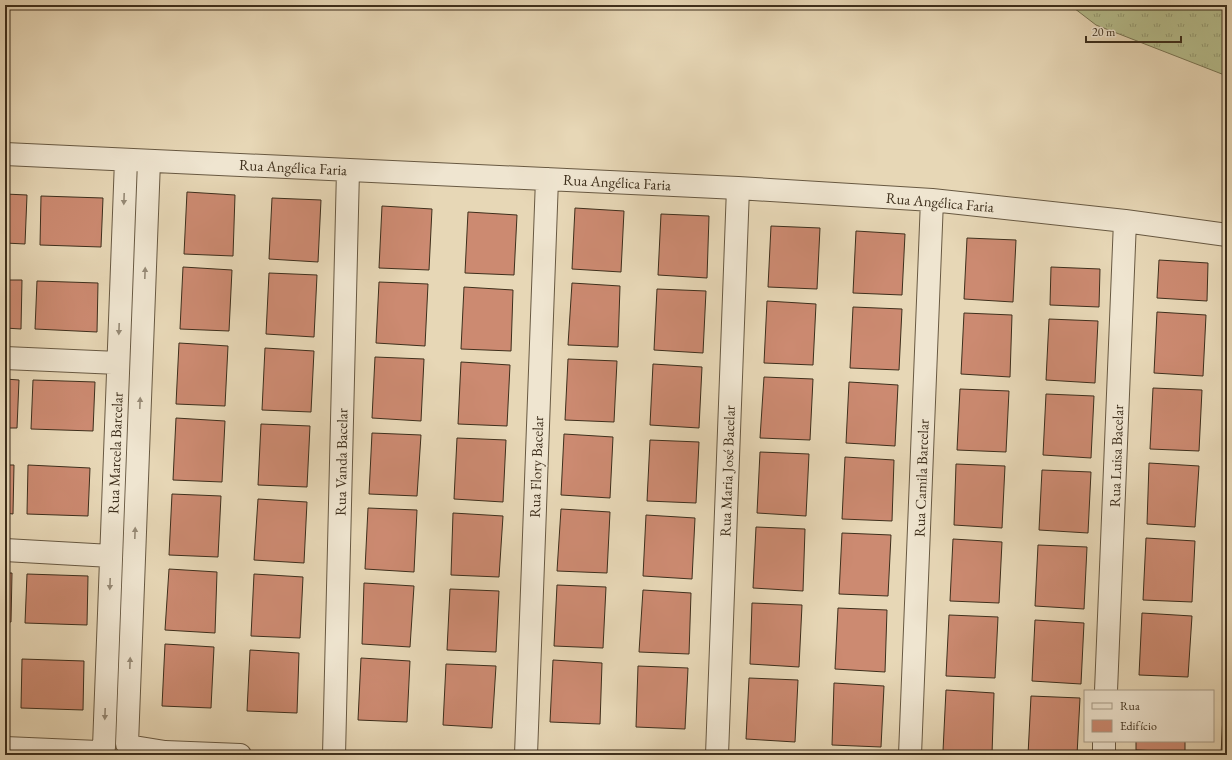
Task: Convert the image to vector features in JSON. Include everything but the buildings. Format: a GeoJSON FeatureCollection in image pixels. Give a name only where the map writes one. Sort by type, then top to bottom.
{"type":"FeatureCollection","features":[{"type":"Feature","properties":{"kind":"street","name":"Rua Angélica Faria"},"geometry":{"type":"LineString","coordinates":[[5,154],[738,188],[932,200],[1125,221],[1227,235]]}},
{"type":"Feature","properties":{"kind":"street","name":"Rua Marcela Barcelar"},"geometry":{"type":"LineString","coordinates":[[100,751],[111,556],[126,160]]}},
{"type":"Feature","properties":{"kind":"street","name":"Rua Marcela Barcelar"},"geometry":{"type":"LineString","coordinates":[[134,749],[149,161]]}},
{"type":"Feature","properties":{"kind":"street","name":"Rua Vanda Bacelar"},"geometry":{"type":"LineString","coordinates":[[334,755],[348,170]]}},
{"type":"Feature","properties":{"kind":"street","name":"Rua Flory Bacelar"},"geometry":{"type":"LineString","coordinates":[[526,755],[547,179]]}},
{"type":"Feature","properties":{"kind":"street","name":"Rua Maria José Bacelar"},"geometry":{"type":"LineString","coordinates":[[717,755],[738,188]]}},
{"type":"Feature","properties":{"kind":"street","name":"Rua Camila Barcelar"},"geometry":{"type":"LineString","coordinates":[[910,755],[932,200]]}},
{"type":"Feature","properties":{"kind":"street","name":"Rua Luisa Bacelar"},"geometry":{"type":"LineString","coordinates":[[1106,690],[1125,221]]}},
{"type":"Feature","properties":{"kind":"street"},"geometry":{"type":"LineString","coordinates":[[5,358],[118,363]]}},
{"type":"Feature","properties":{"kind":"street"},"geometry":{"type":"LineString","coordinates":[[5,550],[111,556]]}},
{"type":"Feature","properties":{"kind":"street"},"geometry":{"type":"LineString","coordinates":[[5,748],[100,751],[119,742],[134,749],[165,752],[240,755]]}},
{"type":"Feature","properties":{"kind":"street"},"geometry":{"type":"LineString","coordinates":[[1104,742],[1104,755]]}},
{"type":"Feature","properties":{"kind":"green space"},"geometry":{"type":"Polygon","coordinates":[[[1070,5],[1227,5],[1227,76],[1096,25],[1070,5]]]}}]}
